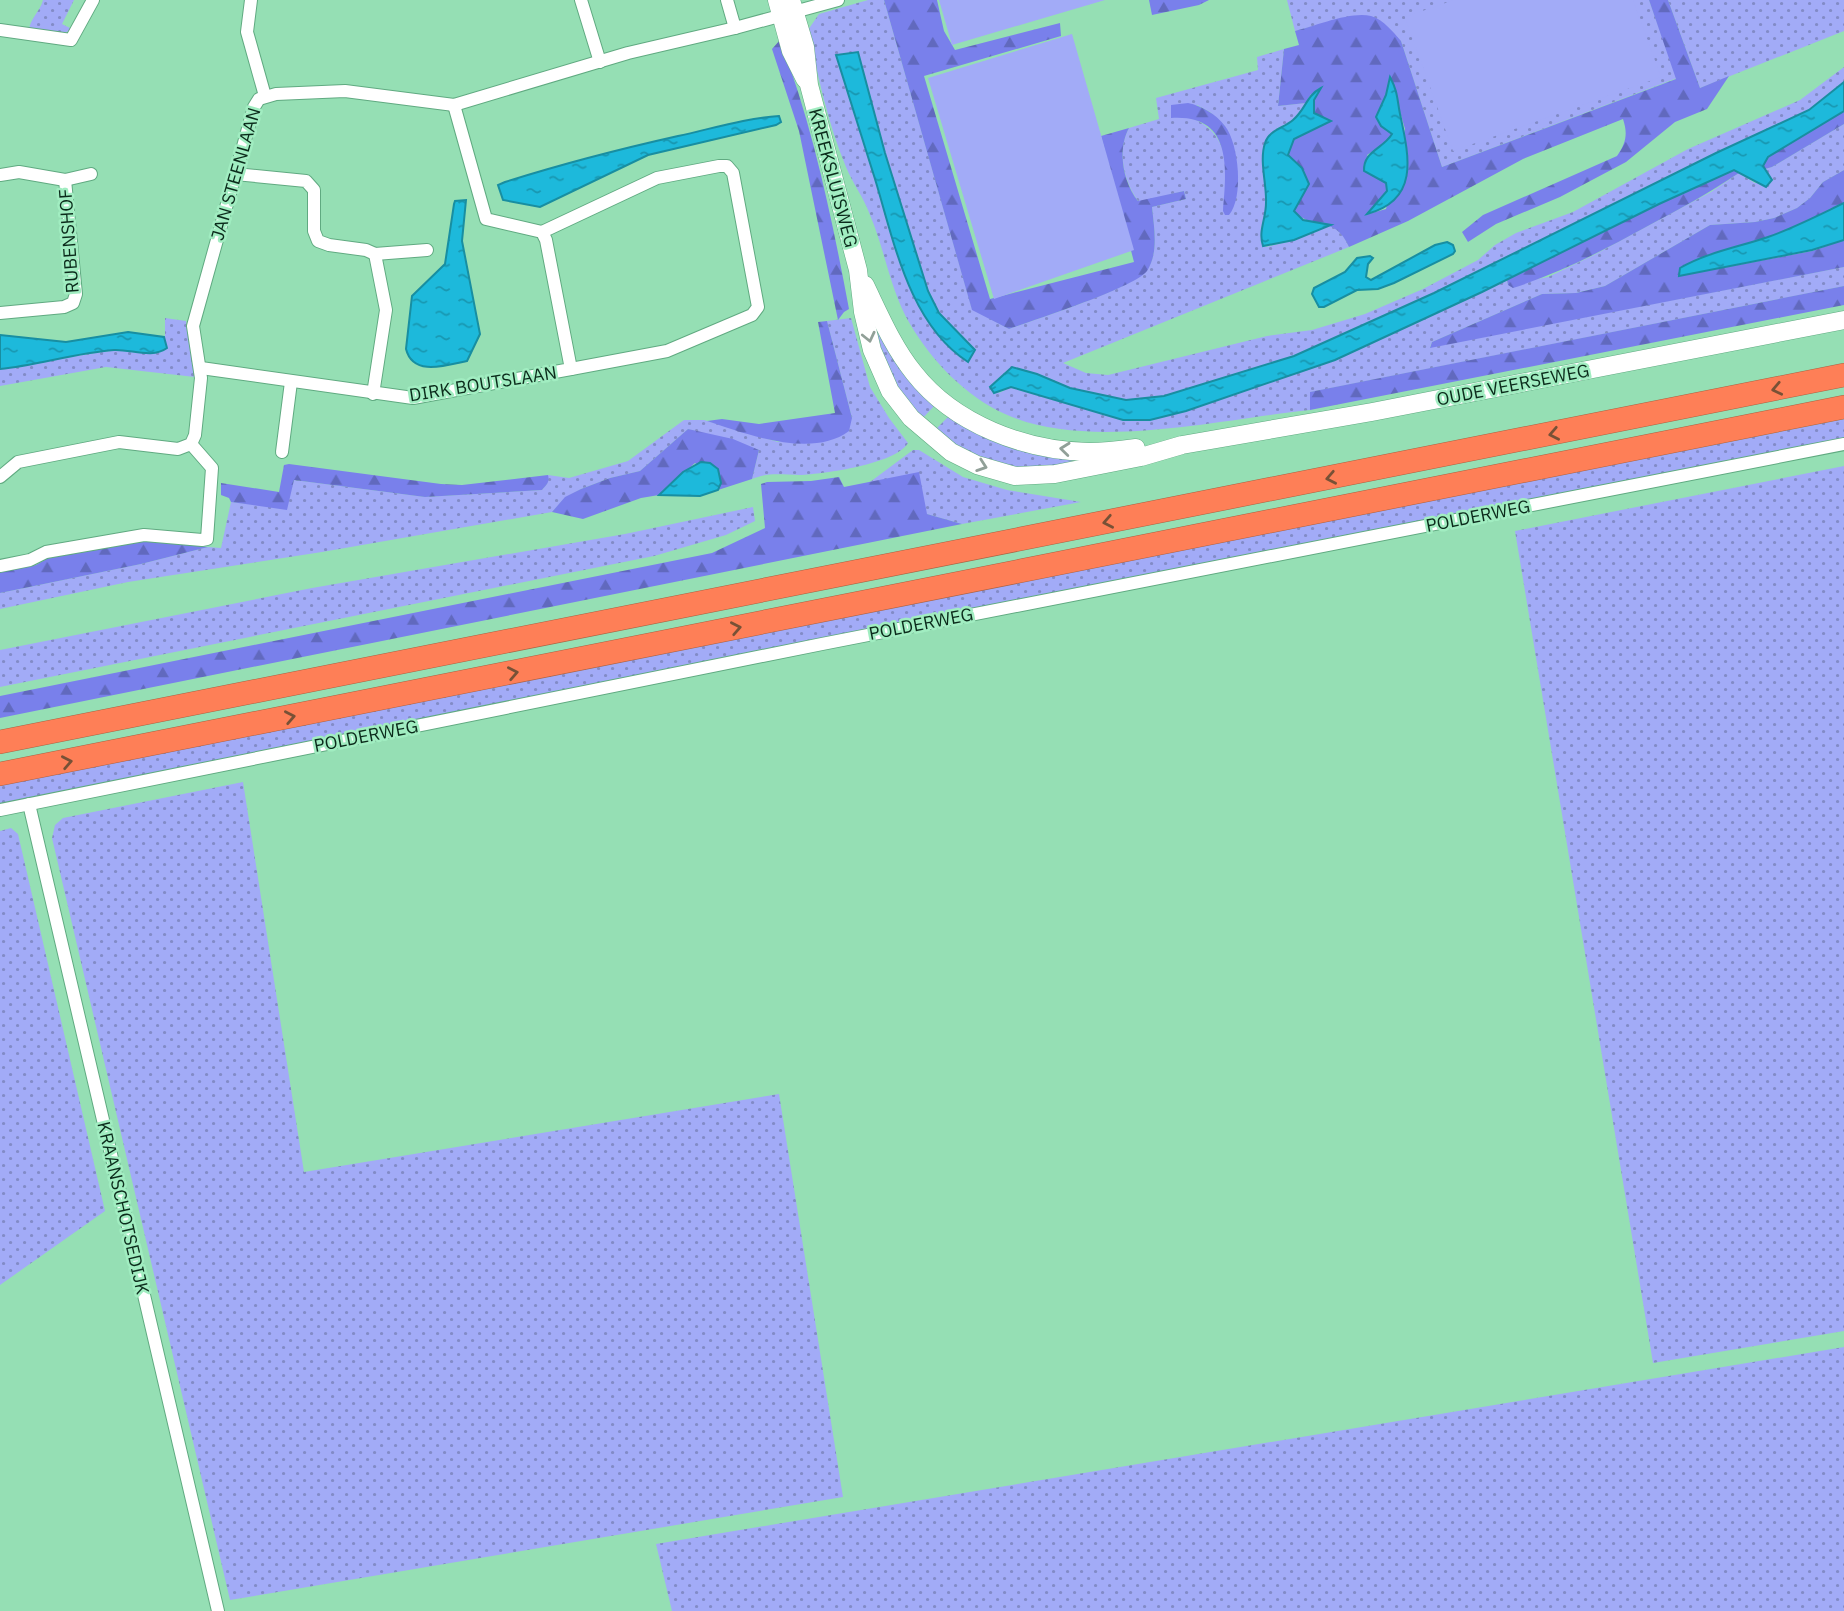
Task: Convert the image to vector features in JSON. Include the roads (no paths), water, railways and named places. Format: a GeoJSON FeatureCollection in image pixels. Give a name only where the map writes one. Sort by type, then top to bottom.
{"type":"FeatureCollection","features":[{"type":"Feature","properties":{"kind":"highway"},"geometry":{"type":"LineString","coordinates":[[0,741],[1844,375]]}},
{"type":"Feature","properties":{"kind":"highway"},"geometry":{"type":"LineString","coordinates":[[0,774],[1844,407]]}},
{"type":"Feature","properties":{"kind":"street"},"geometry":{"type":"LineString","coordinates":[[0,30],[71,40],[93,0]]}},
{"type":"Feature","properties":{"kind":"street"},"geometry":{"type":"LineString","coordinates":[[251,0],[247,32],[265,96]]}},
{"type":"Feature","properties":{"kind":"street"},"geometry":{"type":"LineString","coordinates":[[581,0],[600,62]]}},
{"type":"Feature","properties":{"kind":"street"},"geometry":{"type":"LineString","coordinates":[[727,0],[736,28]]}},
{"type":"Feature","properties":{"kind":"street","name":"JAN STEENLAAN"},"geometry":{"type":"LineString","coordinates":[[191,444],[195,435],[201,368],[193,326],[254,107],[259,99],[265,96],[345,91],[454,105],[600,62],[736,28],[786,7],[838,0]]}},
{"type":"Feature","properties":{"kind":"street","name":"KREEKSLUISWEG"},"geometry":{"type":"LineString","coordinates":[[786,7],[792,51],[809,85],[858,270],[872,350],[890,391],[924,431]]}},
{"type":"Feature","properties":{"kind":"street"},"geometry":{"type":"LineString","coordinates":[[454,105],[486,219],[542,232],[657,178],[719,166],[727,166],[733,173],[758,307],[752,315],[667,351],[571,369]]}},
{"type":"Feature","properties":{"kind":"street","name":"RUBENSHOF"},"geometry":{"type":"LineString","coordinates":[[0,175],[19,172],[65,180],[91,174]]}},
{"type":"Feature","properties":{"kind":"street"},"geometry":{"type":"LineString","coordinates":[[235,174],[306,181],[314,190],[314,231],[318,241],[375,254],[428,250]]}},
{"type":"Feature","properties":{"kind":"street","name":"RUBENSHOF"},"geometry":{"type":"LineString","coordinates":[[0,313],[64,307],[73,303],[76,294],[65,180]]}},
{"type":"Feature","properties":{"kind":"street","name":"DIRK BOUTSLAAN"},"geometry":{"type":"LineString","coordinates":[[201,368],[413,398],[571,369],[546,240],[542,232]]}},
{"type":"Feature","properties":{"kind":"street"},"geometry":{"type":"LineString","coordinates":[[373,394],[386,310],[375,254]]}},
{"type":"Feature","properties":{"kind":"street","name":"KREEKSLUISWEG"},"geometry":{"type":"LineString","coordinates":[[858,270],[895,346],[914,374],[947,405]]}},
{"type":"Feature","properties":{"kind":"street","name":"OUDE VEERSEWEG"},"geometry":{"type":"LineString","coordinates":[[947,405],[989,430],[1054,449],[1089,452],[1182,445],[1371,412],[1844,320]]}},
{"type":"Feature","properties":{"kind":"street"},"geometry":{"type":"LineString","coordinates":[[282,452],[291,382]]}},
{"type":"Feature","properties":{"kind":"street","name":"OUDE VEERSEWEG"},"geometry":{"type":"LineString","coordinates":[[924,431],[951,453],[977,465],[1015,476],[1055,474],[1141,457],[1182,445]]}},
{"type":"Feature","properties":{"kind":"street"},"geometry":{"type":"LineString","coordinates":[[0,477],[18,462],[119,442],[178,449],[191,444],[212,468],[207,539],[202,541],[144,535],[46,552],[30,560],[0,566]]}},
{"type":"Feature","properties":{"kind":"street","name":"POLDERWEG"},"geometry":{"type":"LineString","coordinates":[[0,810],[822,644],[1844,444]]}},
{"type":"Feature","properties":{"kind":"street","name":"KRAANSCHOTSEDIJK"},"geometry":{"type":"LineString","coordinates":[[29,804],[218,1611]]}},
{"type":"Feature","properties":{"kind":"water"},"geometry":{"type":"Polygon","coordinates":[[[858,52],[885,153],[928,291],[939,313],[975,350],[968,362],[948,346],[931,326],[906,280],[836,55],[858,52]]]}},
{"type":"Feature","properties":{"kind":"water"},"geometry":{"type":"Polygon","coordinates":[[[1390,77],[1395,87],[1406,145],[1407,174],[1396,198],[1367,214],[1387,191],[1386,183],[1364,171],[1370,154],[1392,134],[1381,126],[1376,117],[1386,95],[1390,77]]]}},
{"type":"Feature","properties":{"kind":"water"},"geometry":{"type":"Polygon","coordinates":[[[1844,82],[1844,111],[1768,157],[1763,166],[1772,180],[1766,187],[1734,170],[1335,360],[1186,411],[1150,420],[1123,420],[1011,387],[994,393],[990,387],[1012,367],[1070,388],[1126,400],[1164,396],[1294,356],[1434,293],[1716,153],[1809,110],[1844,82]]]}},
{"type":"Feature","properties":{"kind":"water"},"geometry":{"type":"Polygon","coordinates":[[[1321,88],[1314,100],[1314,113],[1331,121],[1294,139],[1288,155],[1302,168],[1309,184],[1294,211],[1303,220],[1331,225],[1294,240],[1263,246],[1261,235],[1266,203],[1263,157],[1265,143],[1273,132],[1297,116],[1312,95],[1321,88]]]}},
{"type":"Feature","properties":{"kind":"water"},"geometry":{"type":"Polygon","coordinates":[[[779,116],[781,122],[776,125],[648,155],[540,207],[503,200],[498,185],[635,146],[741,121],[779,116]]]}},
{"type":"Feature","properties":{"kind":"water"},"geometry":{"type":"Polygon","coordinates":[[[466,200],[462,241],[480,334],[467,361],[423,366],[410,358],[406,349],[412,296],[445,264],[454,204],[455,201],[466,200]]]}},
{"type":"Feature","properties":{"kind":"water"},"geometry":{"type":"Polygon","coordinates":[[[1844,203],[1844,240],[1812,250],[1679,276],[1680,268],[1691,262],[1778,233],[1844,203]]]}},
{"type":"Feature","properties":{"kind":"water"},"geometry":{"type":"Polygon","coordinates":[[[1447,242],[1453,245],[1453,254],[1394,283],[1378,289],[1357,290],[1324,307],[1319,307],[1312,294],[1314,288],[1345,272],[1357,258],[1373,258],[1368,264],[1366,277],[1371,280],[1435,245],[1447,242]]]}},
{"type":"Feature","properties":{"kind":"water"},"geometry":{"type":"Polygon","coordinates":[[[128,332],[164,337],[167,348],[155,353],[121,350],[99,352],[0,369],[0,335],[66,342],[128,332]]]}},
{"type":"Feature","properties":{"kind":"water"},"geometry":{"type":"Polygon","coordinates":[[[701,462],[710,463],[718,469],[721,483],[718,490],[700,496],[659,495],[683,472],[701,462]]]}}]}
